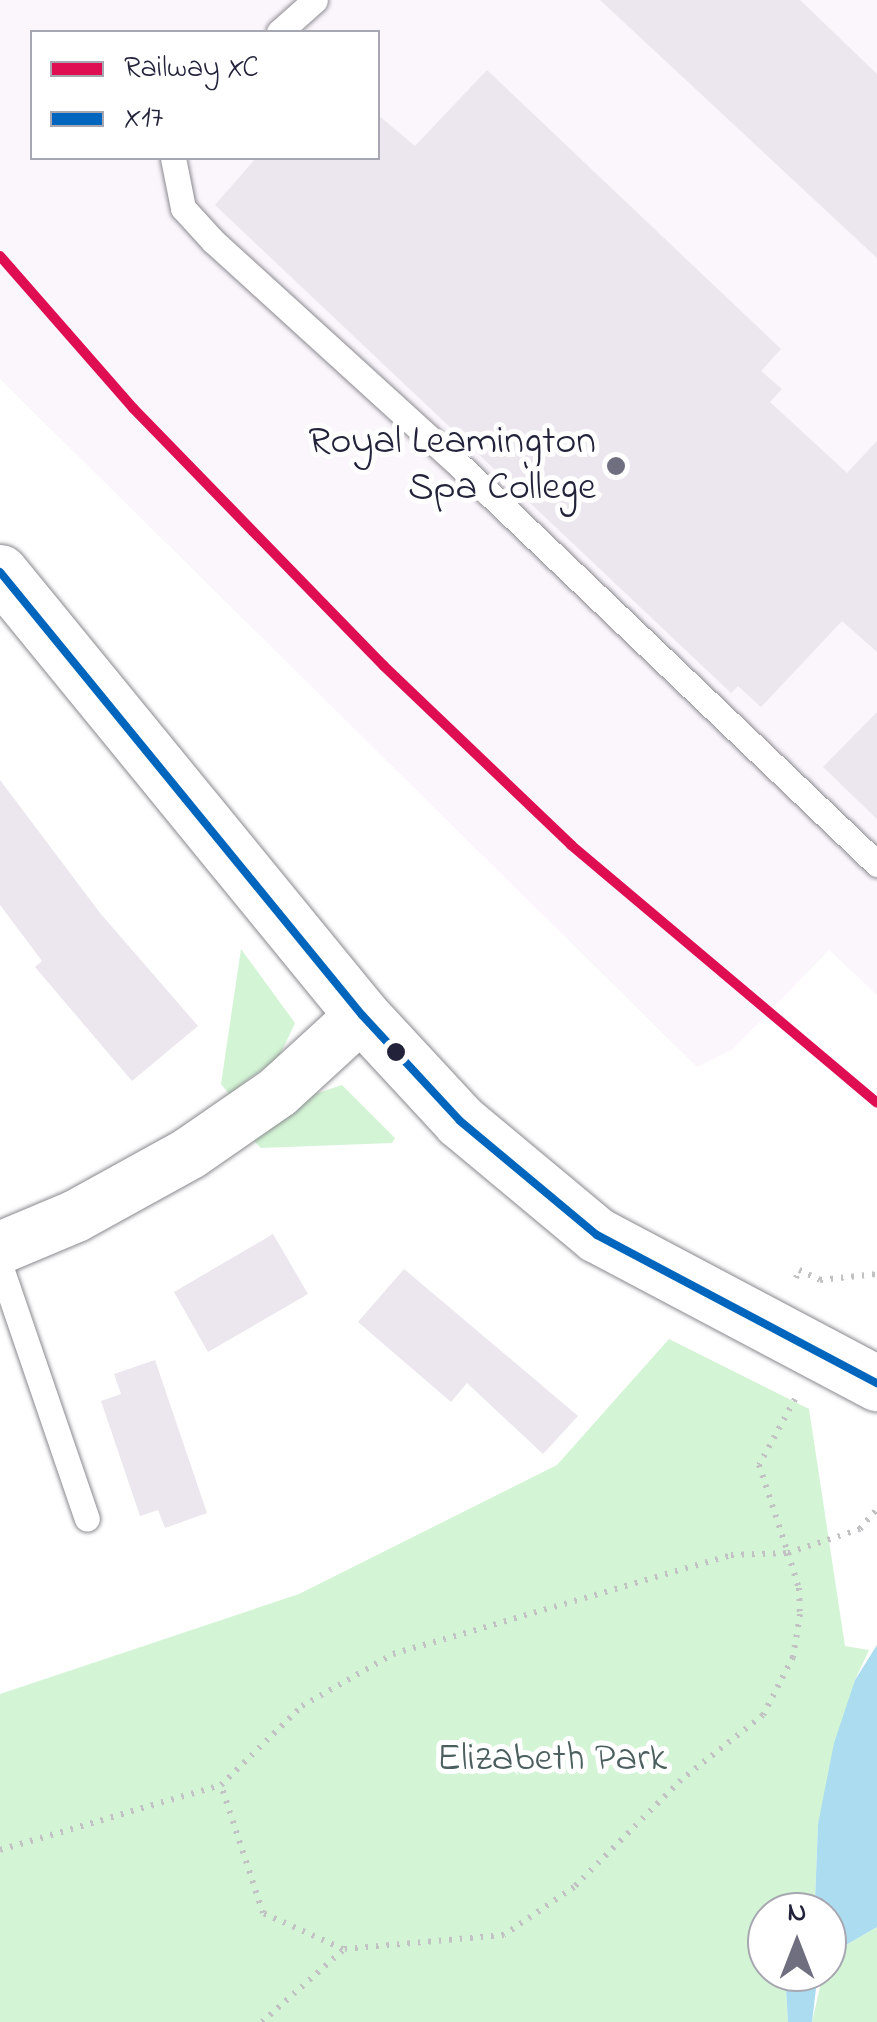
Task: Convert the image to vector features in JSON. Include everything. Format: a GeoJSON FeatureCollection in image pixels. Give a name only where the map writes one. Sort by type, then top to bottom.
{"type":"FeatureCollection","features":[{"type":"Feature","properties":{"kind":"street"},"geometry":{"type":"LineString","coordinates":[[0,572],[362,1015],[460,1120],[597,1235],[836,1379]]}},
{"type":"Feature","properties":{"kind":"street"},"geometry":{"type":"LineString","coordinates":[[0,1248],[76,1216],[190,1153],[278,1092],[362,1015]]}},
{"type":"Feature","properties":{"kind":"lane"},"geometry":{"type":"LineString","coordinates":[[281,30],[315,0]]}},
{"type":"Feature","properties":{"kind":"lane"},"geometry":{"type":"LineString","coordinates":[[173,160],[183,208],[212,241],[455,462],[877,864]]}},
{"type":"Feature","properties":{"kind":"lane"},"geometry":{"type":"LineString","coordinates":[[0,1265],[87,1520]]}},
{"type":"Feature","properties":{"kind":"path"},"geometry":{"type":"LineString","coordinates":[[808,1290],[794,1282],[799,1270],[820,1280],[877,1274]]}},
{"type":"Feature","properties":{"kind":"path"},"geometry":{"type":"LineString","coordinates":[[221,1785],[263,1913],[344,1949],[504,1935],[574,1887],[681,1780],[763,1716],[794,1658],[800,1614],[788,1553],[760,1465],[836,1379]]}},
{"type":"Feature","properties":{"kind":"path"},"geometry":{"type":"LineString","coordinates":[[0,1850],[221,1785],[302,1706],[392,1654],[731,1556],[788,1553],[860,1529],[877,1510]]}},
{"type":"Feature","properties":{"kind":"path"},"geometry":{"type":"LineString","coordinates":[[262,2022],[344,1949]]}},
{"type":"Feature","properties":{"kind":"shaded area","name":"Royal Leamington Spa College"},"geometry":{"type":"Polygon","coordinates":[[[0,0],[877,0],[877,995],[829,950],[733,1049],[697,1067],[0,379],[0,0]]]}},
{"type":"Feature","properties":{"kind":"green space"},"geometry":{"type":"Polygon","coordinates":[[[241,949],[295,1023],[279,1057],[229,1094],[221,1084],[241,949]]]}},
{"type":"Feature","properties":{"kind":"green space"},"geometry":{"type":"Polygon","coordinates":[[[342,1085],[395,1138],[392,1143],[261,1148],[253,1140],[312,1095],[342,1085]]]}},
{"type":"Feature","properties":{"kind":"green space","name":"Elizabeth Park"},"geometry":{"type":"Polygon","coordinates":[[[669,1339],[809,1409],[845,1646],[869,1650],[855,1680],[818,1824],[815,1892],[747,1892],[747,1992],[786,1992],[788,2022],[0,2022],[0,1694],[299,1594],[557,1465],[669,1339]]]}},
{"type":"Feature","properties":{"kind":"green space"},"geometry":{"type":"Polygon","coordinates":[[[877,1927],[877,2022],[812,2022],[819,1992],[847,1992],[847,1944],[877,1927]]]}},
{"type":"Feature","properties":{"kind":"water"},"geometry":{"type":"Polygon","coordinates":[[[877,1645],[877,1927],[847,1944],[847,1892],[815,1892],[818,1824],[834,1743],[855,1680],[877,1645]]]}},
{"type":"Feature","properties":{"kind":"water"},"geometry":{"type":"Polygon","coordinates":[[[786,1992],[816,1992],[812,2022],[788,2022],[786,1992]]]}},
{"type":"Feature","properties":{"kind":"building"},"geometry":{"type":"Polygon","coordinates":[[[600,0],[800,0],[877,74],[877,258],[600,0]]]}},
{"type":"Feature","properties":{"kind":"building"},"geometry":{"type":"Polygon","coordinates":[[[487,70],[781,349],[761,371],[782,389],[770,402],[847,473],[877,441],[877,652],[842,621],[761,707],[738,686],[731,693],[215,205],[254,160],[380,160],[380,117],[415,146],[487,70]]]}},
{"type":"Feature","properties":{"kind":"building"},"geometry":{"type":"Polygon","coordinates":[[[877,712],[877,819],[823,767],[877,712]]]}},
{"type":"Feature","properties":{"kind":"building"},"geometry":{"type":"Polygon","coordinates":[[[0,780],[100,913],[198,1026],[132,1081],[35,967],[42,961],[0,905],[0,780]]]}},
{"type":"Feature","properties":{"kind":"building"},"geometry":{"type":"Polygon","coordinates":[[[273,1234],[308,1294],[208,1352],[174,1292],[273,1234]]]}},
{"type":"Feature","properties":{"kind":"building"},"geometry":{"type":"Polygon","coordinates":[[[404,1269],[578,1416],[543,1454],[467,1383],[451,1402],[358,1322],[404,1269]]]}},
{"type":"Feature","properties":{"kind":"building"},"geometry":{"type":"Polygon","coordinates":[[[155,1360],[207,1513],[165,1528],[158,1510],[140,1516],[101,1401],[121,1394],[114,1374],[155,1360]]]}},
{"type":"Feature","properties":{"kind":"rail line","name":"XC"},"geometry":{"type":"LineString","coordinates":[[0,256],[133,408],[384,666],[571,845],[877,1103]]}},
{"type":"Feature","properties":{"kind":"transit line","name":"X17"},"geometry":{"type":"LineString","coordinates":[[0,572],[362,1015],[460,1121],[597,1235],[877,1383]]}},
{"type":"Feature","properties":{"kind":"place","name":"Royal Leamington Spa College"},"geometry":{"type":"Point","coordinates":[616,466]}}]}
